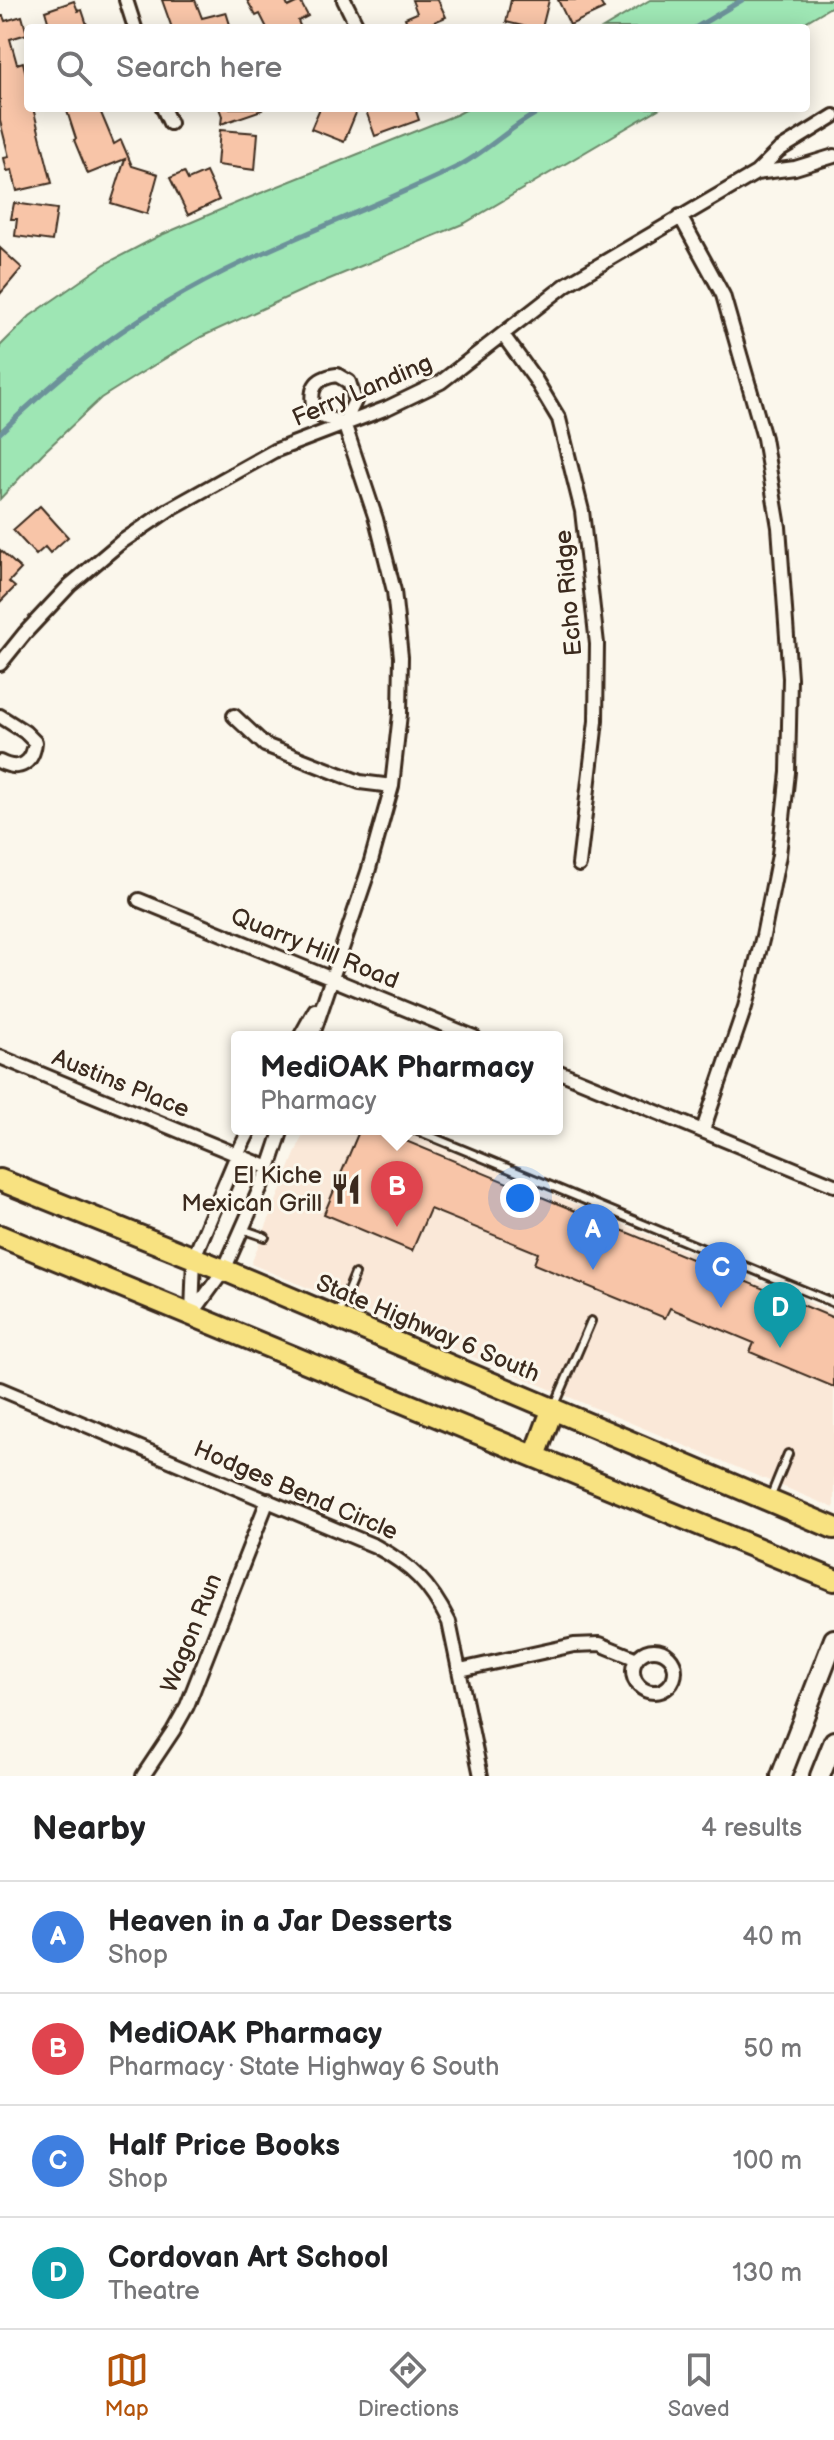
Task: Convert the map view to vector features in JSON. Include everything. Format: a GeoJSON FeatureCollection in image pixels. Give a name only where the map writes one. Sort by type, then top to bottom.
{"type":"FeatureCollection","features":[{"type":"Feature","properties":{"kind":"main road","name":"State Highway 6 South"},"geometry":{"type":"LineString","coordinates":[[0,1180],[194,1257],[834,1528]]}},
{"type":"Feature","properties":{"kind":"main road"},"geometry":{"type":"LineString","coordinates":[[0,1236],[834,1580]]}},
{"type":"Feature","properties":{"kind":"main road"},"geometry":{"type":"LineString","coordinates":[[535,1456],[553,1408]]}},
{"type":"Feature","properties":{"kind":"main road"},"geometry":{"type":"LineString","coordinates":[[781,1776],[834,1639]]}},
{"type":"Feature","properties":{"kind":"main road"},"geometry":{"type":"LineString","coordinates":[[826,1772],[834,1741]]}},
{"type":"Feature","properties":{"kind":"street"},"geometry":{"type":"LineString","coordinates":[[126,0],[134,24]]}},
{"type":"Feature","properties":{"kind":"street"},"geometry":{"type":"LineString","coordinates":[[344,0],[356,24]]}},
{"type":"Feature","properties":{"kind":"street"},"geometry":{"type":"LineString","coordinates":[[165,112],[170,123]]}},
{"type":"Feature","properties":{"kind":"street","name":"Ferry Landing"},"geometry":{"type":"LineString","coordinates":[[0,664],[70,585],[120,543],[170,509],[274,451],[387,408],[441,382],[567,284],[756,173],[779,150],[834,116]]}},
{"type":"Feature","properties":{"kind":"street","name":"Ferry Landing"},"geometry":{"type":"LineString","coordinates":[[756,173],[795,168],[834,156]]}},
{"type":"Feature","properties":{"kind":"street"},"geometry":{"type":"LineString","coordinates":[[680,216],[723,295],[764,438],[779,527],[790,678],[788,772],[779,855],[745,1007],[703,1130]]}},
{"type":"Feature","properties":{"kind":"street","name":"Echo Ridge"},"geometry":{"type":"LineString","coordinates":[[503,335],[559,419],[582,511],[597,644],[597,690],[588,802],[579,865]]}},
{"type":"Feature","properties":{"kind":"street"},"geometry":{"type":"LineString","coordinates":[[314,1031],[368,872],[392,786],[400,714],[401,657],[394,591],[376,519],[344,423]]}},
{"type":"Feature","properties":{"kind":"street"},"geometry":{"type":"LineString","coordinates":[[0,716],[35,742],[34,753],[29,762],[22,766],[8,766],[0,762]]}},
{"type":"Feature","properties":{"kind":"street"},"geometry":{"type":"LineString","coordinates":[[234,716],[265,745],[360,782],[392,786]]}},
{"type":"Feature","properties":{"kind":"street","name":"Quarry Hill Road"},"geometry":{"type":"LineString","coordinates":[[139,900],[459,1031]]}},
{"type":"Feature","properties":{"kind":"street"},"geometry":{"type":"LineString","coordinates":[[303,1031],[331,979]]}},
{"type":"Feature","properties":{"kind":"street","name":"Austins Place"},"geometry":{"type":"LineString","coordinates":[[0,1057],[269,1168]]}},
{"type":"Feature","properties":{"kind":"street"},"geometry":{"type":"LineString","coordinates":[[563,1073],[834,1185]]}},
{"type":"Feature","properties":{"kind":"street"},"geometry":{"type":"LineString","coordinates":[[192,1314],[194,1257],[247,1135]]}},
{"type":"Feature","properties":{"kind":"street"},"geometry":{"type":"LineString","coordinates":[[192,1314],[224,1270],[269,1168],[280,1135]]}},
{"type":"Feature","properties":{"kind":"street","name":"Hodges Bend Circle"},"geometry":{"type":"LineString","coordinates":[[0,1389],[268,1500],[375,1546],[400,1560],[423,1580],[439,1601],[449,1622],[481,1776]]}},
{"type":"Feature","properties":{"kind":"street","name":"Wagon Run"},"geometry":{"type":"LineString","coordinates":[[143,1776],[187,1706],[268,1500]]}},
{"type":"Feature","properties":{"kind":"street"},"geometry":{"type":"LineString","coordinates":[[460,1670],[574,1645],[600,1644],[637,1659]]}},
{"type":"Feature","properties":{"kind":"lane"},"geometry":{"type":"LineString","coordinates":[[428,1135],[834,1303]]}},
{"type":"Feature","properties":{"kind":"lane"},"geometry":{"type":"LineString","coordinates":[[242,1229],[265,1237]]}},
{"type":"Feature","properties":{"kind":"lane"},"geometry":{"type":"LineString","coordinates":[[337,1318],[355,1274]]}},
{"type":"Feature","properties":{"kind":"lane"},"geometry":{"type":"LineString","coordinates":[[553,1408],[591,1321]]}},
{"type":"Feature","properties":{"kind":"lane"},"geometry":{"type":"LineString","coordinates":[[769,1500],[788,1454]]}},
{"type":"Feature","properties":{"kind":"shaded area"},"geometry":{"type":"Polygon","coordinates":[[[303,1135],[411,1135],[834,1313],[834,1508],[251,1264],[303,1135]]]}},
{"type":"Feature","properties":{"kind":"green space"},"geometry":{"type":"Polygon","coordinates":[[[650,0],[834,0],[834,5],[802,24],[610,24],[650,0]]]}},
{"type":"Feature","properties":{"kind":"green space"},"geometry":{"type":"Polygon","coordinates":[[[653,112],[465,223],[303,290],[201,337],[101,398],[0,499],[0,346],[30,316],[105,264],[159,236],[458,114],[653,112]]]}},
{"type":"Feature","properties":{"kind":"building"},"geometry":{"type":"Polygon","coordinates":[[[162,0],[195,0],[202,18],[226,12],[230,24],[171,24],[162,0]]]}},
{"type":"Feature","properties":{"kind":"building"},"geometry":{"type":"Polygon","coordinates":[[[247,0],[285,0],[288,7],[300,1],[308,16],[298,21],[299,24],[265,24],[260,14],[256,16],[247,0]]]}},
{"type":"Feature","properties":{"kind":"building"},"geometry":{"type":"Polygon","coordinates":[[[412,0],[438,0],[446,17],[429,24],[407,24],[405,18],[417,13],[412,0]]]}},
{"type":"Feature","properties":{"kind":"building"},"geometry":{"type":"Polygon","coordinates":[[[511,0],[549,0],[543,24],[506,22],[511,0]]]}},
{"type":"Feature","properties":{"kind":"building"},"geometry":{"type":"Polygon","coordinates":[[[558,0],[599,0],[604,9],[570,24],[558,0]]]}},
{"type":"Feature","properties":{"kind":"building"},"geometry":{"type":"Polygon","coordinates":[[[74,1],[78,11],[82,10],[87,24],[49,24],[45,11],[74,1]]]}},
{"type":"Feature","properties":{"kind":"building"},"geometry":{"type":"Polygon","coordinates":[[[0,16],[5,21],[22,16],[24,35],[10,39],[17,64],[23,62],[24,66],[24,112],[34,112],[52,183],[17,191],[12,170],[7,171],[4,158],[9,157],[0,121],[0,16]]]}},
{"type":"Feature","properties":{"kind":"building"},"geometry":{"type":"Polygon","coordinates":[[[67,112],[101,112],[114,144],[121,140],[132,166],[158,174],[147,214],[111,203],[125,159],[88,174],[67,112]]]}},
{"type":"Feature","properties":{"kind":"building"},"geometry":{"type":"Polygon","coordinates":[[[220,112],[256,112],[221,124],[220,112]]]}},
{"type":"Feature","properties":{"kind":"building"},"geometry":{"type":"Polygon","coordinates":[[[318,112],[356,112],[344,142],[311,129],[318,112]]]}},
{"type":"Feature","properties":{"kind":"building"},"geometry":{"type":"Polygon","coordinates":[[[366,112],[416,112],[419,120],[375,136],[366,112]]]}},
{"type":"Feature","properties":{"kind":"building"},"geometry":{"type":"Polygon","coordinates":[[[220,130],[258,133],[255,170],[217,165],[220,130]]]}},
{"type":"Feature","properties":{"kind":"building"},"geometry":{"type":"Polygon","coordinates":[[[184,172],[188,180],[206,172],[219,200],[188,215],[170,178],[184,172]]]}},
{"type":"Feature","properties":{"kind":"building"},"geometry":{"type":"Polygon","coordinates":[[[14,203],[57,209],[52,241],[15,236],[17,219],[11,219],[14,203]]]}},
{"type":"Feature","properties":{"kind":"building"},"geometry":{"type":"Polygon","coordinates":[[[0,248],[22,268],[0,294],[0,248]]]}},
{"type":"Feature","properties":{"kind":"building"},"geometry":{"type":"Polygon","coordinates":[[[40,506],[68,537],[50,553],[45,547],[36,555],[13,530],[40,506]]]}},
{"type":"Feature","properties":{"kind":"building"},"geometry":{"type":"Polygon","coordinates":[[[0,550],[21,569],[9,582],[15,587],[0,602],[0,550]]]}},
{"type":"Feature","properties":{"kind":"building"},"geometry":{"type":"Polygon","coordinates":[[[357,1135],[392,1135],[834,1318],[834,1387],[750,1352],[754,1343],[670,1308],[665,1318],[534,1264],[538,1253],[430,1209],[412,1251],[324,1214],[357,1135]]]}},
{"type":"Feature","properties":{"kind":"waterway"},"geometry":{"type":"LineString","coordinates":[[702,24],[742,0]]}},
{"type":"Feature","properties":{"kind":"waterway"},"geometry":{"type":"LineString","coordinates":[[0,433],[78,364],[163,305],[271,249],[455,168],[540,112]]}},
{"type":"Feature","properties":{"kind":"place","name":"El Kiche Mexican Grill"},"geometry":{"type":"Point","coordinates":[346,1189]}},
{"type":"Feature","properties":{"kind":"place","name":"MediOAK Pharmacy"},"geometry":{"type":"Point","coordinates":[397,1227]}},
{"type":"Feature","properties":{"kind":"place","name":"Heaven in a Jar Desserts"},"geometry":{"type":"Point","coordinates":[593,1270]}},
{"type":"Feature","properties":{"kind":"place","name":"Half Price Books"},"geometry":{"type":"Point","coordinates":[721,1308]}},
{"type":"Feature","properties":{"kind":"place","name":"Cordovan Art School"},"geometry":{"type":"Point","coordinates":[780,1348]}}]}
